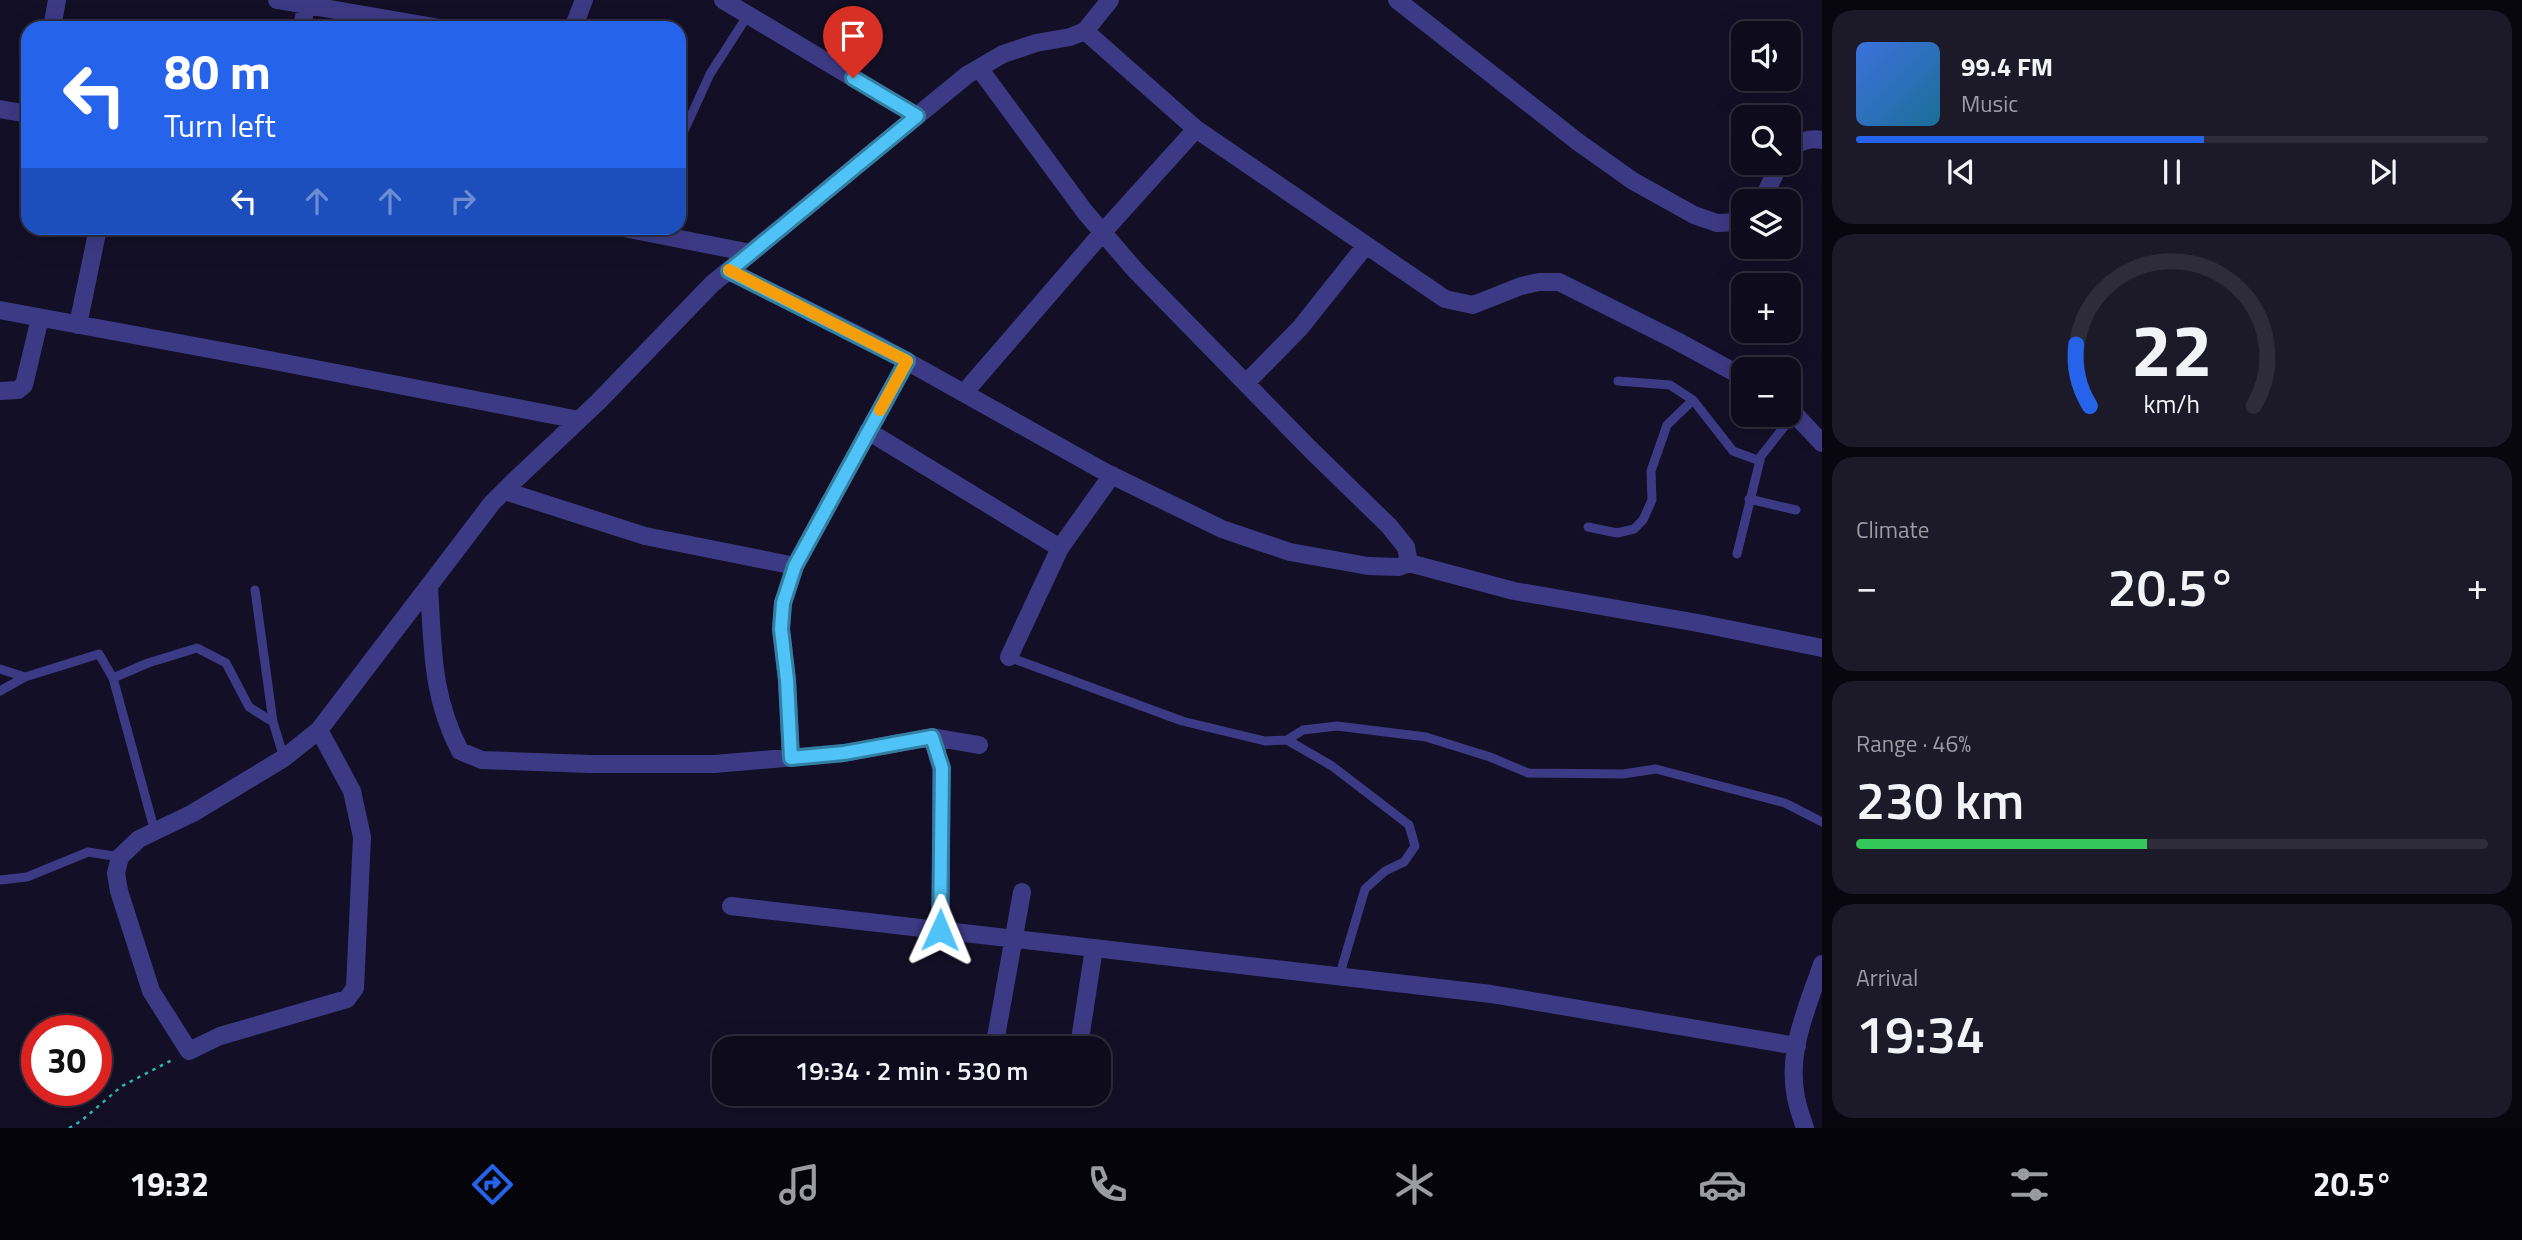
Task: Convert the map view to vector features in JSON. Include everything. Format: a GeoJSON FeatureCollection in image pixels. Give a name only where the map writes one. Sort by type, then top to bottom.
{"type":"FeatureCollection","features":[{"type":"Feature","properties":{"kind":"street"},"geometry":{"type":"LineString","coordinates":[[53,21],[57,0]]}},
{"type":"Feature","properties":{"kind":"street"},"geometry":{"type":"LineString","coordinates":[[276,0],[307,3],[403,21]]}},
{"type":"Feature","properties":{"kind":"street"},"geometry":{"type":"LineString","coordinates":[[576,21],[584,0]]}},
{"type":"Feature","properties":{"kind":"street"},"geometry":{"type":"LineString","coordinates":[[723,0],[917,116]]}},
{"type":"Feature","properties":{"kind":"street"},"geometry":{"type":"LineString","coordinates":[[319,730],[352,791],[362,837],[355,988],[347,999],[220,1036],[189,1051],[151,991],[119,891],[116,873],[120,857],[139,839],[194,813],[284,758],[319,730],[492,503],[579,420],[712,285],[967,75],[1003,54],[1085,31],[1110,0]]}},
{"type":"Feature","properties":{"kind":"street"},"geometry":{"type":"LineString","coordinates":[[1397,0],[1578,142],[1633,181],[1694,215],[1717,223],[1731,222]]}},
{"type":"Feature","properties":{"kind":"street"},"geometry":{"type":"LineString","coordinates":[[303,21],[307,3]]}},
{"type":"Feature","properties":{"kind":"street"},"geometry":{"type":"LineString","coordinates":[[1085,31],[1196,129],[1445,299],[1473,305],[1521,286],[1559,282],[1731,371]]}},
{"type":"Feature","properties":{"kind":"street"},"geometry":{"type":"LineString","coordinates":[[979,68],[1102,232],[1136,271],[1310,450],[1390,526],[1406,547],[1409,563]]}},
{"type":"Feature","properties":{"kind":"street"},"geometry":{"type":"LineString","coordinates":[[0,109],[21,113]]}},
{"type":"Feature","properties":{"kind":"street"},"geometry":{"type":"LineString","coordinates":[[964,393],[1102,232],[1196,129]]}},
{"type":"Feature","properties":{"kind":"street"},"geometry":{"type":"LineString","coordinates":[[1801,141],[1814,138],[1822,140]]}},
{"type":"Feature","properties":{"kind":"street"},"geometry":{"type":"LineString","coordinates":[[78,325],[97,235]]}},
{"type":"Feature","properties":{"kind":"street"},"geometry":{"type":"LineString","coordinates":[[667,235],[751,253]]}},
{"type":"Feature","properties":{"kind":"street"},"geometry":{"type":"LineString","coordinates":[[1246,383],[1300,328],[1366,245]]}},
{"type":"Feature","properties":{"kind":"street"},"geometry":{"type":"LineString","coordinates":[[729,271],[907,361],[1112,475],[1222,528],[1290,552],[1368,566],[1399,567],[1409,563],[1514,592],[1698,622],[1822,648]]}},
{"type":"Feature","properties":{"kind":"street"},"geometry":{"type":"LineString","coordinates":[[0,310],[579,420]]}},
{"type":"Feature","properties":{"kind":"street"},"geometry":{"type":"LineString","coordinates":[[0,391],[18,390],[24,385],[40,318]]}},
{"type":"Feature","properties":{"kind":"street"},"geometry":{"type":"LineString","coordinates":[[791,758],[781,629],[783,603],[795,566],[907,361]]}},
{"type":"Feature","properties":{"kind":"street"},"geometry":{"type":"LineString","coordinates":[[1801,420],[1822,443]]}},
{"type":"Feature","properties":{"kind":"street"},"geometry":{"type":"LineString","coordinates":[[868,431],[1060,548]]}},
{"type":"Feature","properties":{"kind":"street"},"geometry":{"type":"LineString","coordinates":[[1009,657],[1060,548],[1112,475]]}},
{"type":"Feature","properties":{"kind":"street"},"geometry":{"type":"LineString","coordinates":[[505,491],[645,536],[795,566]]}},
{"type":"Feature","properties":{"kind":"street"},"geometry":{"type":"LineString","coordinates":[[429,587],[435,682],[446,724],[460,751],[482,760],[590,764],[714,764],[844,753],[932,737],[979,745]]}},
{"type":"Feature","properties":{"kind":"street"},"geometry":{"type":"LineString","coordinates":[[932,737],[942,768],[940,930]]}},
{"type":"Feature","properties":{"kind":"street"},"geometry":{"type":"LineString","coordinates":[[996,1036],[1022,892]]}},
{"type":"Feature","properties":{"kind":"street"},"geometry":{"type":"LineString","coordinates":[[731,906],[1491,994],[1797,1046]]}},
{"type":"Feature","properties":{"kind":"street"},"geometry":{"type":"LineString","coordinates":[[1081,1033],[1094,947]]}},
{"type":"Feature","properties":{"kind":"street"},"geometry":{"type":"LineString","coordinates":[[1805,1128],[1794,1091],[1794,1062],[1822,964]]}},
{"type":"Feature","properties":{"kind":"lane"},"geometry":{"type":"LineString","coordinates":[[686,127],[710,74],[748,15]]}},
{"type":"Feature","properties":{"kind":"lane"},"geometry":{"type":"LineString","coordinates":[[1618,382],[1670,385],[1693,400],[1733,451],[1760,461]]}},
{"type":"Feature","properties":{"kind":"lane"},"geometry":{"type":"LineString","coordinates":[[1588,527],[1617,533],[1634,529],[1643,520],[1652,500],[1651,471],[1667,425],[1693,400]]}},
{"type":"Feature","properties":{"kind":"lane"},"geometry":{"type":"LineString","coordinates":[[1737,554],[1760,461],[1781,427]]}},
{"type":"Feature","properties":{"kind":"lane"},"geometry":{"type":"LineString","coordinates":[[1749,499],[1796,510]]}},
{"type":"Feature","properties":{"kind":"lane"},"geometry":{"type":"LineString","coordinates":[[255,590],[273,722],[284,758]]}},
{"type":"Feature","properties":{"kind":"lane"},"geometry":{"type":"LineString","coordinates":[[113,678],[148,663],[197,648],[226,663],[249,706],[273,722]]}},
{"type":"Feature","properties":{"kind":"lane"},"geometry":{"type":"LineString","coordinates":[[0,691],[25,677],[99,654],[113,678],[155,832]]}},
{"type":"Feature","properties":{"kind":"lane"},"geometry":{"type":"LineString","coordinates":[[1009,657],[1182,721],[1265,741],[1287,740],[1303,730],[1337,726],[1426,737],[1490,757],[1528,773],[1612,774],[1656,769],[1785,803],[1822,822]]}},
{"type":"Feature","properties":{"kind":"lane"},"geometry":{"type":"LineString","coordinates":[[0,669],[25,677]]}},
{"type":"Feature","properties":{"kind":"lane"},"geometry":{"type":"LineString","coordinates":[[1287,740],[1332,766],[1409,825],[1415,846],[1404,862],[1385,871],[1365,889],[1339,977]]}},
{"type":"Feature","properties":{"kind":"lane"},"geometry":{"type":"LineString","coordinates":[[0,880],[27,877],[88,852],[120,857]]}},
{"type":"Feature","properties":{"kind":"path"},"geometry":{"type":"LineString","coordinates":[[69,1128],[122,1086],[189,1051]]}},
{"type":"Feature","properties":{"kind":"slow traffic"},"geometry":{"type":"LineString","coordinates":[[729,270],[907,361],[880,410]]}},
{"type":"Feature","properties":{"kind":"route"},"geometry":{"type":"LineString","coordinates":[[853,78],[917,116],[729,271],[907,361],[795,566],[783,603],[782,650],[787,680],[791,758],[844,753],[932,737],[942,768],[940,930]]}}]}
